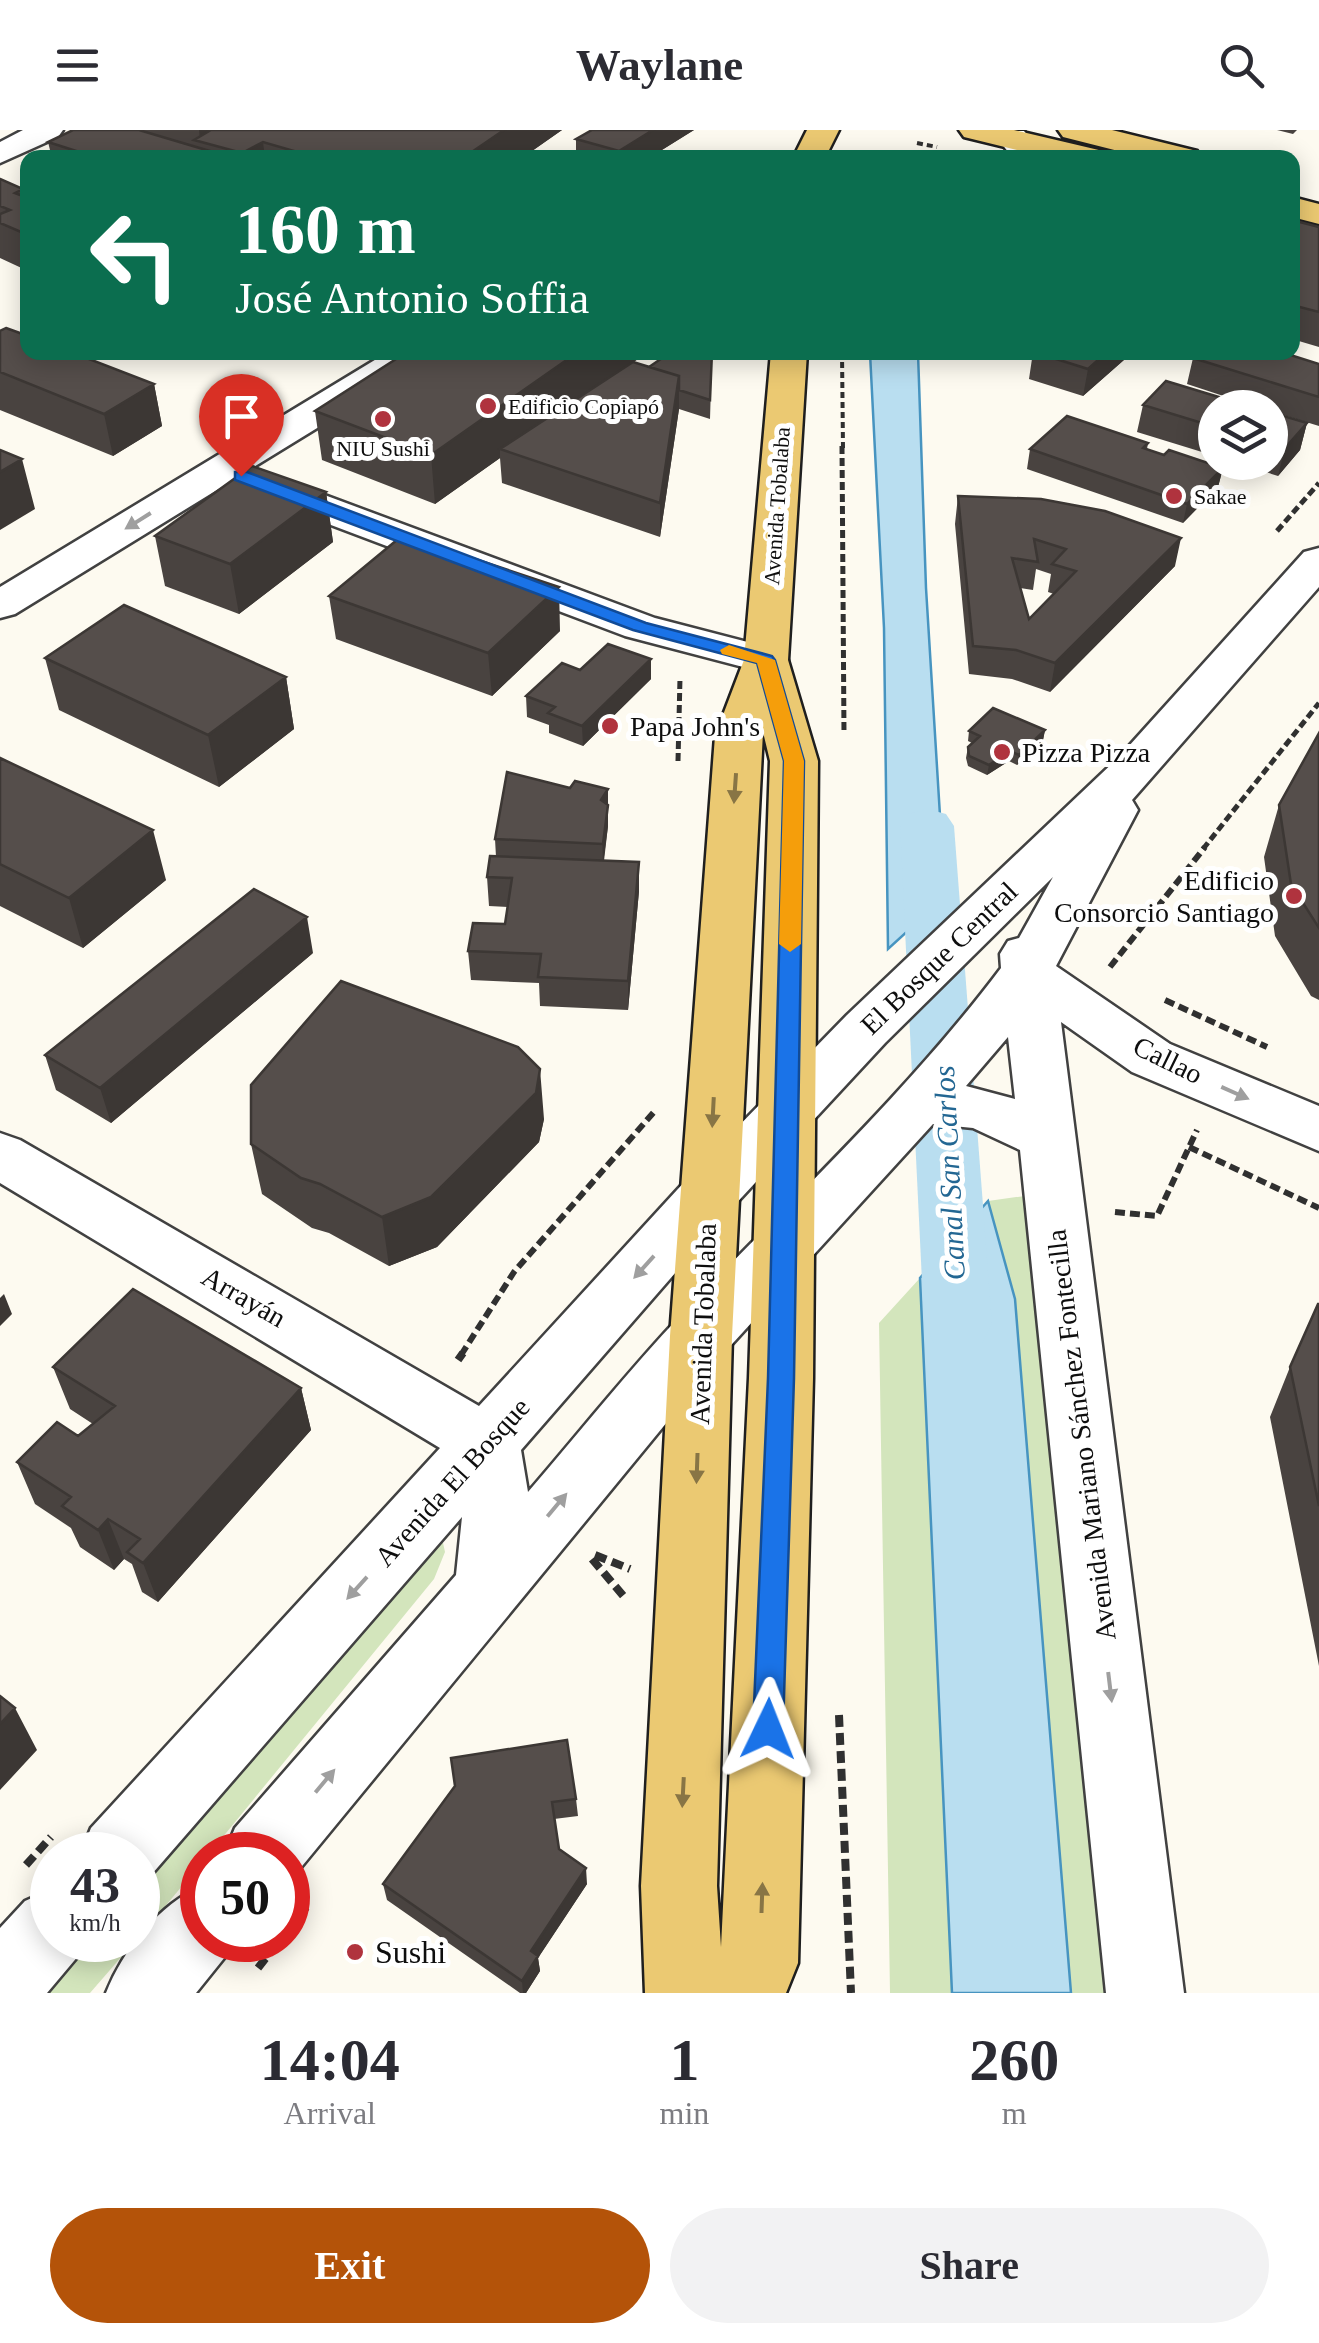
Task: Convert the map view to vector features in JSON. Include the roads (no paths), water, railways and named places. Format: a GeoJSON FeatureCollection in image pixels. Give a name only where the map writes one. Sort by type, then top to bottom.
{"type":"FeatureCollection","features":[{"type":"Feature","properties":{"kind":"main road"},"geometry":{"type":"LineString","coordinates":[[975,130],[1022,148]]}},
{"type":"Feature","properties":{"kind":"main road"},"geometry":{"type":"LineString","coordinates":[[1074,130],[1154,150]]}},
{"type":"Feature","properties":{"kind":"main road","name":"Avenida Tobalaba"},"geometry":{"type":"LineString","coordinates":[[684,1993],[679,1886],[701,1336],[738,736],[766,660],[788,360]]}},
{"type":"Feature","properties":{"kind":"main road","name":"Avenida Tobalaba"},"geometry":{"type":"LineString","coordinates":[[747,1993],[759,1963],[782,1249],[801,1096],[794,761],[766,660]]}},
{"type":"Feature","properties":{"kind":"street"},"geometry":{"type":"LineString","coordinates":[[0,154],[47,130]]}},
{"type":"Feature","properties":{"kind":"street"},"geometry":{"type":"LineString","coordinates":[[0,606],[402,360]]}},
{"type":"Feature","properties":{"kind":"street"},"geometry":{"type":"LineString","coordinates":[[221,470],[640,626],[766,660]]}},
{"type":"Feature","properties":{"kind":"street","name":"El Bosque Central"},"geometry":{"type":"LineString","coordinates":[[801,1096],[1136,768],[1317,566]]}},
{"type":"Feature","properties":{"kind":"street","name":"El Bosque Central"},"geometry":{"type":"LineString","coordinates":[[1027,972],[1136,768]]}},
{"type":"Feature","properties":{"kind":"street"},"geometry":{"type":"LineString","coordinates":[[281,1832],[701,1336],[866,1162],[975,1072],[1027,972],[1023,876]]}},
{"type":"Feature","properties":{"kind":"street","name":"Callao"},"geometry":{"type":"LineString","coordinates":[[1027,972],[1151,1058],[1319,1130]]}},
{"type":"Feature","properties":{"kind":"street"},"geometry":{"type":"LineString","coordinates":[[975,1072],[1092,1048],[1151,1058]]}},
{"type":"Feature","properties":{"kind":"street","name":"Avenida Mariano Sánchez Fontecilla"},"geometry":{"type":"LineString","coordinates":[[975,1072],[1046,1138],[1144,1993]]}},
{"type":"Feature","properties":{"kind":"street","name":"Avenida El Bosque"},"geometry":{"type":"LineString","coordinates":[[139,1832],[801,1096]]}},
{"type":"Feature","properties":{"kind":"street","name":"Arrayán"},"geometry":{"type":"LineString","coordinates":[[0,1154],[487,1443]]}},
{"type":"Feature","properties":{"kind":"street"},"geometry":{"type":"LineString","coordinates":[[487,1443],[498,1503],[496,1546],[487,1589]]}},
{"type":"Feature","properties":{"kind":"street"},"geometry":{"type":"LineString","coordinates":[[146,1993],[180,1952]]}},
{"type":"Feature","properties":{"kind":"street"},"geometry":{"type":"LineString","coordinates":[[0,1987],[30,1953]]}},
{"type":"Feature","properties":{"kind":"water"},"geometry":{"type":"Polygon","coordinates":[[[870,360],[918,360],[926,588],[945,897],[888,949],[884,628],[870,360]]]}},
{"type":"Feature","properties":{"kind":"water"},"geometry":{"type":"Polygon","coordinates":[[[988,1201],[1015,1299],[1071,1993],[952,1993],[920,1278],[988,1201]]]}},
{"type":"Feature","properties":{"kind":"waterway","name":"Canal San Carlos"},"geometry":{"type":"LineString","coordinates":[[927,826],[958,1323]]}},
{"type":"Feature","properties":{"kind":"place","name":"Edificio Copiapó"},"geometry":{"type":"Point","coordinates":[488,406]}},
{"type":"Feature","properties":{"kind":"place","name":"NIU Sushi"},"geometry":{"type":"Point","coordinates":[383,419]}},
{"type":"Feature","properties":{"kind":"place","name":"Sakae"},"geometry":{"type":"Point","coordinates":[1174,496]}},
{"type":"Feature","properties":{"kind":"place","name":"Papa John's"},"geometry":{"type":"Point","coordinates":[610,726]}},
{"type":"Feature","properties":{"kind":"place","name":"Pizza Pizza"},"geometry":{"type":"Point","coordinates":[1002,752]}},
{"type":"Feature","properties":{"kind":"place","name":"Edificio Consorcio Santiago"},"geometry":{"type":"Point","coordinates":[1294,896]}},
{"type":"Feature","properties":{"kind":"place","name":"Sushi"},"geometry":{"type":"Point","coordinates":[355,1952]}}]}
